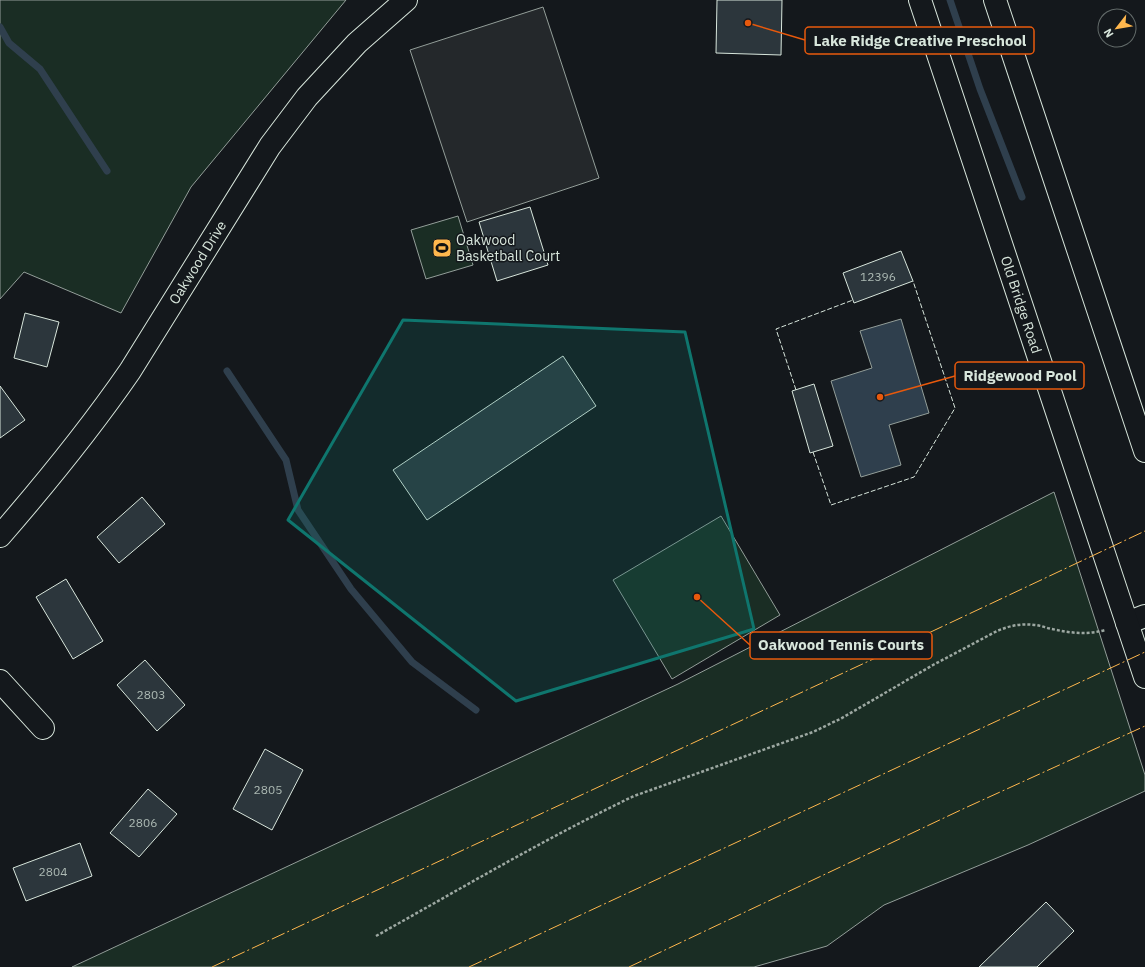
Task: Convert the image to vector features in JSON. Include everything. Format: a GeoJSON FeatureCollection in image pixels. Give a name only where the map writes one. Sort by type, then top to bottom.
{"type":"FeatureCollection","features":[{"type":"Feature","properties":{"kind":"main road","name":"Oakwood Drive"},"geometry":{"type":"LineString","coordinates":[[0,536],[42,488],[109,401],[130,371],[270,146],[307,97],[357,43],[406,0]]}},
{"type":"Feature","properties":{"kind":"main road","name":"Old Bridge Road"},"geometry":{"type":"LineString","coordinates":[[920,0],[1136,620],[1145,676]]}},
{"type":"Feature","properties":{"kind":"main road"},"geometry":{"type":"LineString","coordinates":[[995,0],[1145,451]]}},
{"type":"Feature","properties":{"kind":"main road"},"geometry":{"type":"LineString","coordinates":[[0,681],[43,728]]}},
{"type":"Feature","properties":{"kind":"path"},"geometry":{"type":"LineString","coordinates":[[376,936],[565,830],[617,804],[634,796],[813,732],[842,718],[933,665],[997,631],[1022,624],[1082,634],[1136,620]]}},
{"type":"Feature","properties":{"kind":"highlighted area"},"geometry":{"type":"Polygon","coordinates":[[[403,320],[685,332],[754,629],[516,701],[288,520],[403,320]]]}},
{"type":"Feature","properties":{"kind":"green space"},"geometry":{"type":"Polygon","coordinates":[[[0,0],[346,0],[191,187],[121,313],[24,272],[0,299],[0,0]]]}},
{"type":"Feature","properties":{"kind":"green space","name":"Oakwood Basketball Court"},"geometry":{"type":"Polygon","coordinates":[[[458,216],[473,265],[426,279],[411,230],[458,216]]]}},
{"type":"Feature","properties":{"kind":"green space"},"geometry":{"type":"Polygon","coordinates":[[[1054,492],[1145,775],[1145,791],[1028,845],[884,905],[827,946],[754,967],[72,967],[678,684],[1054,492]]]}},
{"type":"Feature","properties":{"kind":"green space"},"geometry":{"type":"Polygon","coordinates":[[[721,516],[780,615],[672,679],[613,580],[721,516]]]}},
{"type":"Feature","properties":{"kind":"shaded area"},"geometry":{"type":"Polygon","coordinates":[[[543,7],[599,178],[467,222],[410,50],[543,7]]]}},
{"type":"Feature","properties":{"kind":"water"},"geometry":{"type":"Polygon","coordinates":[[[901,319],[929,413],[889,425],[901,465],[861,477],[831,381],[872,368],[860,331],[901,319]]]}},
{"type":"Feature","properties":{"kind":"building"},"geometry":{"type":"Polygon","coordinates":[[[717,0],[782,0],[781,55],[716,53],[717,0]]]}},
{"type":"Feature","properties":{"kind":"building"},"geometry":{"type":"Polygon","coordinates":[[[530,207],[548,265],[497,281],[479,222],[530,207]]]}},
{"type":"Feature","properties":{"kind":"building"},"geometry":{"type":"Polygon","coordinates":[[[901,251],[913,281],[854,303],[843,273],[901,251]]]}},
{"type":"Feature","properties":{"kind":"building"},"geometry":{"type":"Polygon","coordinates":[[[25,313],[59,322],[47,367],[14,358],[25,313]]]}},
{"type":"Feature","properties":{"kind":"building"},"geometry":{"type":"Polygon","coordinates":[[[563,356],[596,406],[427,520],[393,470],[563,356]]]}},
{"type":"Feature","properties":{"kind":"building"},"geometry":{"type":"Polygon","coordinates":[[[814,384],[833,446],[810,453],[792,391],[814,384]]]}},
{"type":"Feature","properties":{"kind":"building"},"geometry":{"type":"Polygon","coordinates":[[[0,386],[25,420],[0,438],[0,386]]]}},
{"type":"Feature","properties":{"kind":"building"},"geometry":{"type":"Polygon","coordinates":[[[142,497],[165,524],[119,563],[97,537],[142,497]]]}},
{"type":"Feature","properties":{"kind":"building"},"geometry":{"type":"Polygon","coordinates":[[[66,579],[103,641],[73,659],[36,597],[66,579]]]}},
{"type":"Feature","properties":{"kind":"building"},"geometry":{"type":"Polygon","coordinates":[[[145,660],[185,705],[157,731],[117,685],[145,660]]]}},
{"type":"Feature","properties":{"kind":"building"},"geometry":{"type":"Polygon","coordinates":[[[265,749],[303,770],[272,830],[233,809],[265,749]]]}},
{"type":"Feature","properties":{"kind":"building"},"geometry":{"type":"Polygon","coordinates":[[[148,789],[177,814],[139,857],[110,833],[148,789]]]}},
{"type":"Feature","properties":{"kind":"building"},"geometry":{"type":"Polygon","coordinates":[[[80,843],[92,876],[26,901],[13,868],[80,843]]]}},
{"type":"Feature","properties":{"kind":"building"},"geometry":{"type":"Polygon","coordinates":[[[1046,902],[1074,931],[1037,967],[979,967],[1046,902]]]}},
{"type":"Feature","properties":{"kind":"waterway"},"geometry":{"type":"LineString","coordinates":[[950,0],[980,89],[1022,197]]}},
{"type":"Feature","properties":{"kind":"waterway"},"geometry":{"type":"LineString","coordinates":[[0,27],[9,43],[40,69],[107,171]]}},
{"type":"Feature","properties":{"kind":"waterway"},"geometry":{"type":"LineString","coordinates":[[227,371],[286,460],[298,510],[351,589],[412,662],[476,710]]}},
{"type":"Feature","properties":{"kind":"fence"},"geometry":{"type":"LineString","coordinates":[[813,452],[831,505],[914,477],[955,408],[913,281]]}},
{"type":"Feature","properties":{"kind":"fence"},"geometry":{"type":"LineString","coordinates":[[796,390],[776,329],[853,300]]}},
{"type":"Feature","properties":{"kind":"power"},"geometry":{"type":"LineString","coordinates":[[212,967],[1145,531]]}},
{"type":"Feature","properties":{"kind":"power"},"geometry":{"type":"LineString","coordinates":[[469,967],[1145,652]]}},
{"type":"Feature","properties":{"kind":"power"},"geometry":{"type":"LineString","coordinates":[[629,967],[965,808],[1145,726]]}},
{"type":"Feature","properties":{"kind":"place","name":"Lake Ridge Creative Preschool"},"geometry":{"type":"Point","coordinates":[748,23]}},
{"type":"Feature","properties":{"kind":"place","name":"Oakwood Basketball Court"},"geometry":{"type":"Point","coordinates":[442,248]}},
{"type":"Feature","properties":{"kind":"place","name":"Ridgewood Pool"},"geometry":{"type":"Point","coordinates":[880,397]}},
{"type":"Feature","properties":{"kind":"place","name":"Oakwood Tennis Courts"},"geometry":{"type":"Point","coordinates":[697,597]}}]}
